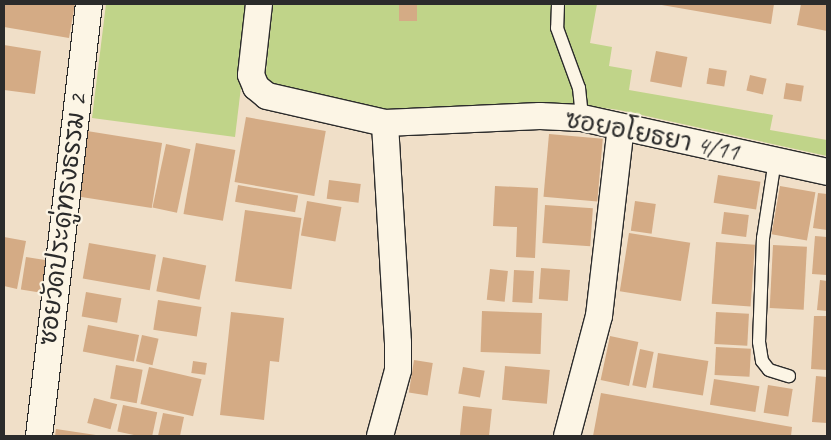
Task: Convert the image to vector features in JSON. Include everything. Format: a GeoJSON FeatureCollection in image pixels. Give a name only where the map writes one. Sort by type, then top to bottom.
{"type":"FeatureCollection","features":[{"type":"Feature","properties":{"kind":"street","name":"ซอยวัดประดู่ทรงธรรม 2"},"geometry":{"type":"LineString","coordinates":[[39,436],[89,4]]}},
{"type":"Feature","properties":{"kind":"street","name":"ซอยอโยธยา 4/11"},"geometry":{"type":"LineString","coordinates":[[259,4],[251,76],[256,87],[267,96],[385,123],[540,116],[582,118],[827,172]]}},
{"type":"Feature","properties":{"kind":"street"},"geometry":{"type":"LineString","coordinates":[[380,436],[398,370],[385,123]]}},
{"type":"Feature","properties":{"kind":"street"},"geometry":{"type":"LineString","coordinates":[[568,436],[599,316],[621,127]]}},
{"type":"Feature","properties":{"kind":"lane"},"geometry":{"type":"LineString","coordinates":[[558,4],[557,28],[579,88],[582,118]]}},
{"type":"Feature","properties":{"kind":"lane"},"geometry":{"type":"LineString","coordinates":[[775,160],[763,238],[759,342],[765,365],[789,376]]}},
{"type":"Feature","properties":{"kind":"green space"},"geometry":{"type":"Polygon","coordinates":[[[106,4],[251,4],[235,137],[92,118],[106,4]]]}},
{"type":"Feature","properties":{"kind":"green space"},"geometry":{"type":"Polygon","coordinates":[[[273,4],[597,4],[590,43],[612,47],[609,66],[632,70],[629,90],[773,115],[770,130],[827,140],[827,156],[619,110],[567,103],[396,112],[274,92],[265,81],[273,4]]]}},
{"type":"Feature","properties":{"kind":"building"},"geometry":{"type":"Polygon","coordinates":[[[4,4],[75,4],[69,38],[4,27],[4,4]]]}},
{"type":"Feature","properties":{"kind":"building"},"geometry":{"type":"Polygon","coordinates":[[[399,4],[417,4],[417,21],[399,21],[399,4]]]}},
{"type":"Feature","properties":{"kind":"building"},"geometry":{"type":"Polygon","coordinates":[[[656,4],[774,4],[771,24],[656,4]]]}},
{"type":"Feature","properties":{"kind":"building"},"geometry":{"type":"Polygon","coordinates":[[[801,4],[827,4],[827,31],[797,25],[801,4]]]}},
{"type":"Feature","properties":{"kind":"building"},"geometry":{"type":"Polygon","coordinates":[[[4,45],[41,51],[35,94],[4,90],[4,45]]]}},
{"type":"Feature","properties":{"kind":"building"},"geometry":{"type":"Polygon","coordinates":[[[656,51],[687,57],[681,88],[650,81],[656,51]]]}},
{"type":"Feature","properties":{"kind":"building"},"geometry":{"type":"Polygon","coordinates":[[[709,68],[727,71],[724,87],[706,84],[709,68]]]}},
{"type":"Feature","properties":{"kind":"building"},"geometry":{"type":"Polygon","coordinates":[[[750,75],[767,79],[763,94],[746,91],[750,75]]]}},
{"type":"Feature","properties":{"kind":"building"},"geometry":{"type":"Polygon","coordinates":[[[786,83],[804,86],[801,102],[783,99],[786,83]]]}},
{"type":"Feature","properties":{"kind":"building"},"geometry":{"type":"Polygon","coordinates":[[[246,117],[326,131],[314,196],[235,182],[246,117]]]}},
{"type":"Feature","properties":{"kind":"building"},"geometry":{"type":"Polygon","coordinates":[[[87,131],[162,143],[152,208],[77,196],[87,131]]]}},
{"type":"Feature","properties":{"kind":"building"},"geometry":{"type":"Polygon","coordinates":[[[549,134],[603,139],[597,201],[544,197],[549,134]]]}},
{"type":"Feature","properties":{"kind":"building"},"geometry":{"type":"Polygon","coordinates":[[[196,143],[235,150],[223,221],[183,214],[196,143]]]}},
{"type":"Feature","properties":{"kind":"building"},"geometry":{"type":"Polygon","coordinates":[[[166,144],[190,149],[177,213],[152,208],[166,144]]]}},
{"type":"Feature","properties":{"kind":"building"},"geometry":{"type":"Polygon","coordinates":[[[718,175],[760,182],[756,209],[714,203],[718,175]]]}},
{"type":"Feature","properties":{"kind":"building"},"geometry":{"type":"Polygon","coordinates":[[[329,180],[361,184],[358,203],[327,199],[329,180]]]}},
{"type":"Feature","properties":{"kind":"building"},"geometry":{"type":"Polygon","coordinates":[[[238,185],[298,196],[295,212],[235,202],[238,185]]]}},
{"type":"Feature","properties":{"kind":"building"},"geometry":{"type":"Polygon","coordinates":[[[495,186],[538,188],[535,258],[516,257],[517,227],[493,226],[495,186]]]}},
{"type":"Feature","properties":{"kind":"building"},"geometry":{"type":"Polygon","coordinates":[[[780,186],[815,192],[807,241],[771,234],[780,186]]]}},
{"type":"Feature","properties":{"kind":"building"},"geometry":{"type":"Polygon","coordinates":[[[818,193],[827,194],[827,230],[813,228],[818,193]]]}},
{"type":"Feature","properties":{"kind":"building"},"geometry":{"type":"Polygon","coordinates":[[[307,201],[341,207],[335,242],[301,235],[307,201]]]}},
{"type":"Feature","properties":{"kind":"building"},"geometry":{"type":"Polygon","coordinates":[[[635,201],[656,204],[652,234],[631,231],[635,201]]]}},
{"type":"Feature","properties":{"kind":"building"},"geometry":{"type":"Polygon","coordinates":[[[545,205],[593,208],[590,246],[542,243],[545,205]]]}},
{"type":"Feature","properties":{"kind":"building"},"geometry":{"type":"Polygon","coordinates":[[[245,210],[301,218],[291,289],[235,281],[245,210]]]}},
{"type":"Feature","properties":{"kind":"building"},"geometry":{"type":"Polygon","coordinates":[[[724,212],[749,215],[746,237],[721,234],[724,212]]]}},
{"type":"Feature","properties":{"kind":"building"},"geometry":{"type":"Polygon","coordinates":[[[629,233],[690,243],[681,301],[620,291],[629,233]]]}},
{"type":"Feature","properties":{"kind":"building"},"geometry":{"type":"Polygon","coordinates":[[[815,236],[827,237],[827,275],[812,274],[815,236]]]}},
{"type":"Feature","properties":{"kind":"building"},"geometry":{"type":"Polygon","coordinates":[[[4,237],[26,241],[17,289],[4,286],[4,237]]]}},
{"type":"Feature","properties":{"kind":"building"},"geometry":{"type":"Polygon","coordinates":[[[716,242],[755,245],[751,307],[712,304],[716,242]]]}},
{"type":"Feature","properties":{"kind":"building"},"geometry":{"type":"Polygon","coordinates":[[[89,243],[156,255],[150,290],[83,278],[89,243]]]}},
{"type":"Feature","properties":{"kind":"building"},"geometry":{"type":"Polygon","coordinates":[[[773,245],[807,247],[804,310],[770,308],[773,245]]]}},
{"type":"Feature","properties":{"kind":"building"},"geometry":{"type":"Polygon","coordinates":[[[26,257],[50,261],[45,293],[21,290],[26,257]]]}},
{"type":"Feature","properties":{"kind":"building"},"geometry":{"type":"Polygon","coordinates":[[[163,257],[206,265],[200,300],[156,291],[163,257]]]}},
{"type":"Feature","properties":{"kind":"building"},"geometry":{"type":"Polygon","coordinates":[[[541,268],[570,270],[568,301],[539,299],[541,268]]]}},
{"type":"Feature","properties":{"kind":"building"},"geometry":{"type":"Polygon","coordinates":[[[490,269],[508,271],[505,302],[487,300],[490,269]]]}},
{"type":"Feature","properties":{"kind":"building"},"geometry":{"type":"Polygon","coordinates":[[[514,270],[534,271],[532,303],[512,302],[514,270]]]}},
{"type":"Feature","properties":{"kind":"building"},"geometry":{"type":"Polygon","coordinates":[[[820,280],[827,281],[827,311],[817,310],[820,280]]]}},
{"type":"Feature","properties":{"kind":"building"},"geometry":{"type":"Polygon","coordinates":[[[86,292],[121,298],[117,323],[82,317],[86,292]]]}},
{"type":"Feature","properties":{"kind":"building"},"geometry":{"type":"Polygon","coordinates":[[[158,300],[201,307],[197,337],[153,330],[158,300]]]}},
{"type":"Feature","properties":{"kind":"building"},"geometry":{"type":"Polygon","coordinates":[[[482,311],[542,313],[541,354],[481,352],[482,311]]]}},
{"type":"Feature","properties":{"kind":"building"},"geometry":{"type":"Polygon","coordinates":[[[231,312],[284,318],[279,362],[270,361],[264,420],[220,415],[231,312]]]}},
{"type":"Feature","properties":{"kind":"building"},"geometry":{"type":"Polygon","coordinates":[[[716,312],[749,314],[747,346],[714,344],[716,312]]]}},
{"type":"Feature","properties":{"kind":"building"},"geometry":{"type":"Polygon","coordinates":[[[814,316],[827,316],[827,370],[811,369],[814,316]]]}},
{"type":"Feature","properties":{"kind":"building"},"geometry":{"type":"Polygon","coordinates":[[[88,325],[139,335],[134,361],[83,352],[88,325]]]}},
{"type":"Feature","properties":{"kind":"building"},"geometry":{"type":"Polygon","coordinates":[[[142,335],[159,339],[152,365],[136,361],[142,335]]]}},
{"type":"Feature","properties":{"kind":"building"},"geometry":{"type":"Polygon","coordinates":[[[610,336],[638,342],[629,386],[601,380],[610,336]]]}},
{"type":"Feature","properties":{"kind":"building"},"geometry":{"type":"Polygon","coordinates":[[[716,347],[751,349],[749,377],[715,375],[716,347]]]}},
{"type":"Feature","properties":{"kind":"building"},"geometry":{"type":"Polygon","coordinates":[[[640,349],[654,352],[646,388],[632,385],[640,349]]]}},
{"type":"Feature","properties":{"kind":"building"},"geometry":{"type":"Polygon","coordinates":[[[658,353],[708,361],[703,396],[653,388],[658,353]]]}},
{"type":"Feature","properties":{"kind":"building"},"geometry":{"type":"Polygon","coordinates":[[[414,360],[433,363],[428,396],[409,393],[414,360]]]}},
{"type":"Feature","properties":{"kind":"building"},"geometry":{"type":"Polygon","coordinates":[[[193,361],[207,363],[205,375],[191,373],[193,361]]]}},
{"type":"Feature","properties":{"kind":"building"},"geometry":{"type":"Polygon","coordinates":[[[116,365],[143,370],[137,403],[110,398],[116,365]]]}},
{"type":"Feature","properties":{"kind":"building"},"geometry":{"type":"Polygon","coordinates":[[[505,366],[550,370],[547,404],[502,400],[505,366]]]}},
{"type":"Feature","properties":{"kind":"building"},"geometry":{"type":"Polygon","coordinates":[[[149,367],[202,379],[193,416],[140,404],[149,367]]]}},
{"type":"Feature","properties":{"kind":"building"},"geometry":{"type":"Polygon","coordinates":[[[463,367],[485,371],[480,397],[458,394],[463,367]]]}},
{"type":"Feature","properties":{"kind":"building"},"geometry":{"type":"Polygon","coordinates":[[[816,376],[827,377],[827,423],[812,422],[816,376]]]}},
{"type":"Feature","properties":{"kind":"building"},"geometry":{"type":"Polygon","coordinates":[[[714,379],[759,386],[755,412],[710,405],[714,379]]]}},
{"type":"Feature","properties":{"kind":"building"},"geometry":{"type":"Polygon","coordinates":[[[768,385],[793,389],[788,417],[764,413],[768,385]]]}},
{"type":"Feature","properties":{"kind":"building"},"geometry":{"type":"Polygon","coordinates":[[[601,393],[792,427],[791,436],[593,436],[601,393]]]}},
{"type":"Feature","properties":{"kind":"building"},"geometry":{"type":"Polygon","coordinates":[[[94,398],[117,404],[110,429],[87,423],[94,398]]]}},
{"type":"Feature","properties":{"kind":"building"},"geometry":{"type":"Polygon","coordinates":[[[123,405],[157,412],[152,436],[139,436],[117,431],[123,405]]]}},
{"type":"Feature","properties":{"kind":"building"},"geometry":{"type":"Polygon","coordinates":[[[463,406],[492,409],[489,436],[460,436],[463,406]]]}},
{"type":"Feature","properties":{"kind":"building"},"geometry":{"type":"Polygon","coordinates":[[[163,413],[184,417],[180,436],[158,436],[163,413]]]}},
{"type":"Feature","properties":{"kind":"building"},"geometry":{"type":"Polygon","coordinates":[[[56,429],[96,435],[96,436],[55,436],[56,429]]]}}]}
